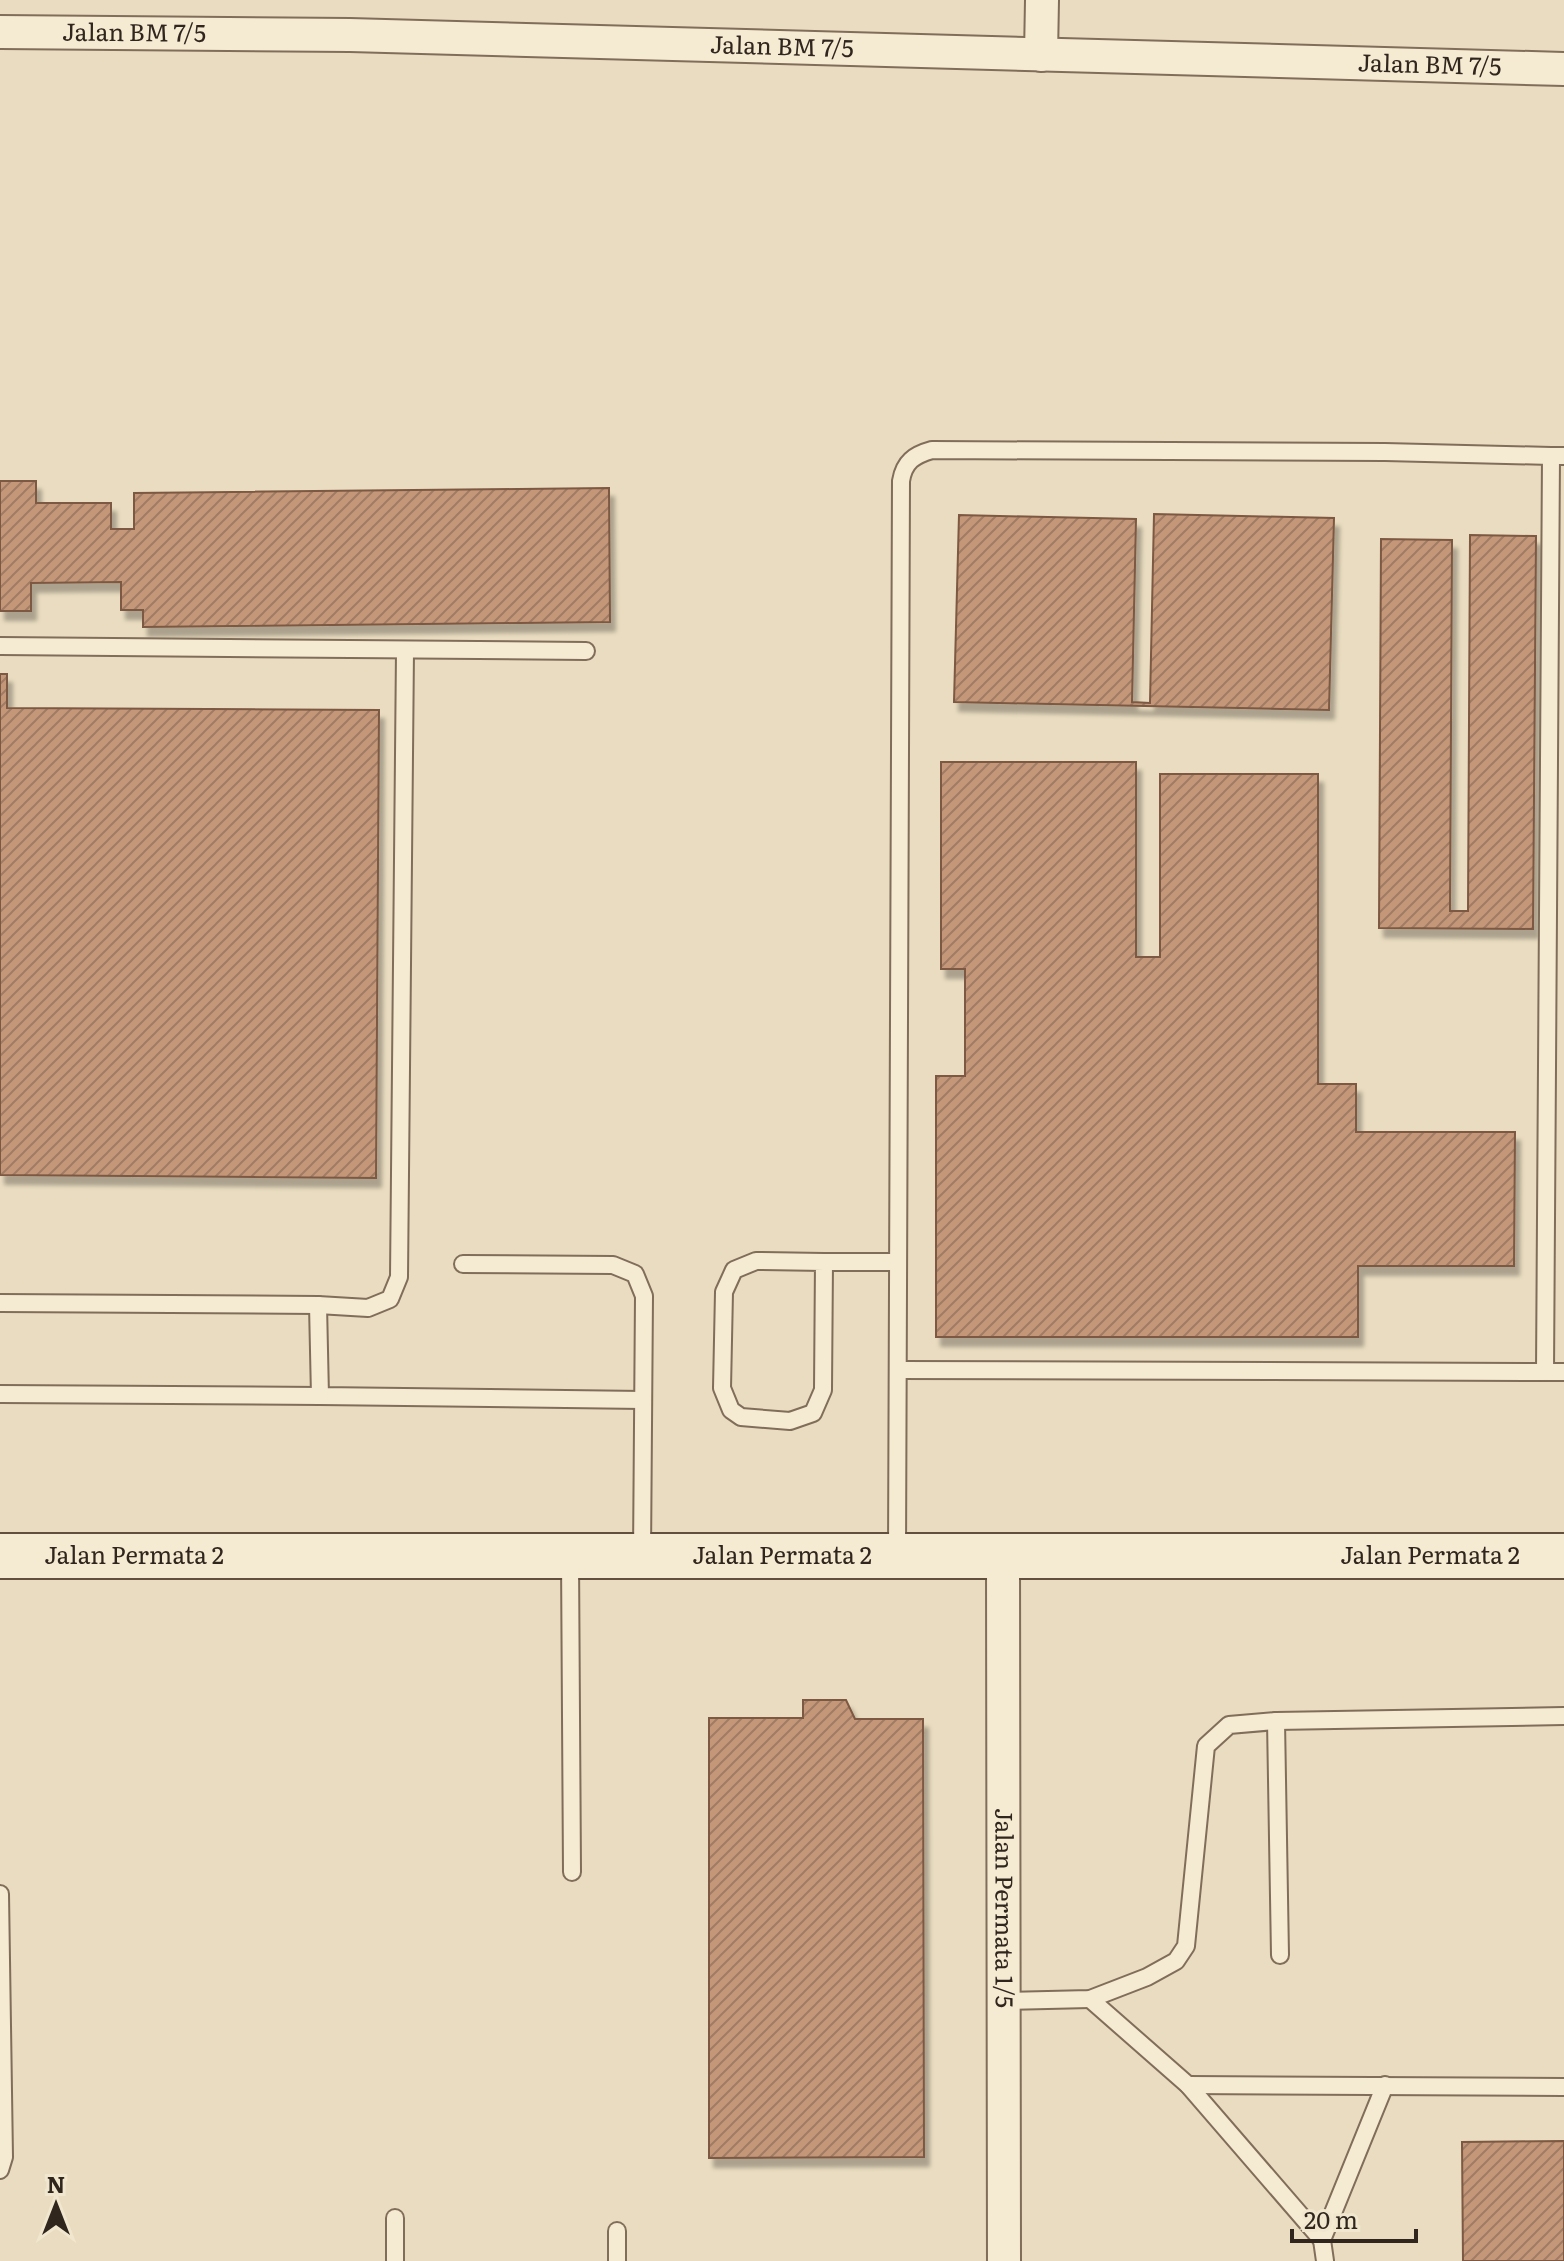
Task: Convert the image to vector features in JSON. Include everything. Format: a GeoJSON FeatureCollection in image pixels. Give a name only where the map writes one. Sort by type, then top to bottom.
{"type":"FeatureCollection","features":[{"type":"Feature","properties":{"kind":"street"},"geometry":{"type":"LineString","coordinates":[[1041,55],[1042,0]]}},
{"type":"Feature","properties":{"kind":"street","name":"Jalan BM 7/5"},"geometry":{"type":"LineString","coordinates":[[0,32],[350,35],[1564,69]]}},
{"type":"Feature","properties":{"kind":"street","name":"Jalan Permata 2"},"geometry":{"type":"LineString","coordinates":[[0,1556],[1564,1556]]}},
{"type":"Feature","properties":{"kind":"street","name":"Jalan Permata 1/5"},"geometry":{"type":"LineString","coordinates":[[1003,1556],[1004,2261]]}},
{"type":"Feature","properties":{"kind":"lane"},"geometry":{"type":"LineString","coordinates":[[897,1556],[901,481],[910,459],[920,453],[932,450],[1385,452],[1558,456],[1545,1372]]}},
{"type":"Feature","properties":{"kind":"lane"},"geometry":{"type":"LineString","coordinates":[[0,646],[586,651]]}},
{"type":"Feature","properties":{"kind":"lane"},"geometry":{"type":"LineString","coordinates":[[0,1303],[368,1308],[390,1299],[399,1277],[405,651]]}},
{"type":"Feature","properties":{"kind":"lane"},"geometry":{"type":"LineString","coordinates":[[824,1262],[823,1390],[813,1413],[790,1421],[741,1417],[731,1410],[722,1388],[724,1292],[734,1270],[756,1261],[898,1262]]}},
{"type":"Feature","properties":{"kind":"lane"},"geometry":{"type":"LineString","coordinates":[[463,1264],[613,1265],[635,1274],[644,1296],[642,1556]]}},
{"type":"Feature","properties":{"kind":"lane"},"geometry":{"type":"LineString","coordinates":[[318,1305],[320,1396]]}},
{"type":"Feature","properties":{"kind":"lane"},"geometry":{"type":"LineString","coordinates":[[898,1370],[1564,1372]]}},
{"type":"Feature","properties":{"kind":"lane"},"geometry":{"type":"LineString","coordinates":[[0,1394],[643,1400]]}},
{"type":"Feature","properties":{"kind":"lane"},"geometry":{"type":"LineString","coordinates":[[570,1556],[572,1872]]}},
{"type":"Feature","properties":{"kind":"lane"},"geometry":{"type":"LineString","coordinates":[[1004,2001],[1090,1999],[1147,1977],[1176,1961],[1186,1946],[1206,1746],[1229,1725],[1276,1721],[1564,1716]]}},
{"type":"Feature","properties":{"kind":"lane"},"geometry":{"type":"LineString","coordinates":[[1276,1721],[1280,1955]]}},
{"type":"Feature","properties":{"kind":"lane"},"geometry":{"type":"LineString","coordinates":[[0,1894],[4,2157],[0,2170]]}},
{"type":"Feature","properties":{"kind":"lane"},"geometry":{"type":"LineString","coordinates":[[1090,1999],[1188,2085],[1322,2240]]}},
{"type":"Feature","properties":{"kind":"lane"},"geometry":{"type":"LineString","coordinates":[[1188,2085],[1564,2087]]}},
{"type":"Feature","properties":{"kind":"lane"},"geometry":{"type":"LineString","coordinates":[[1325,2261],[1322,2240],[1385,2085]]}},
{"type":"Feature","properties":{"kind":"lane"},"geometry":{"type":"LineString","coordinates":[[395,2218],[395,2261]]}},
{"type":"Feature","properties":{"kind":"lane"},"geometry":{"type":"LineString","coordinates":[[617,2231],[617,2261]]}},
{"type":"Feature","properties":{"kind":"building"},"geometry":{"type":"Polygon","coordinates":[[[0,481],[36,481],[36,503],[111,503],[111,529],[134,529],[134,493],[609,488],[610,622],[143,627],[143,610],[121,610],[121,582],[31,583],[31,611],[0,611],[0,481]]]}},
{"type":"Feature","properties":{"kind":"building"},"geometry":{"type":"Polygon","coordinates":[[[1154,514],[1334,518],[1329,710],[954,702],[959,515],[1136,519],[1132,702],[1150,703],[1154,514]]]}},
{"type":"Feature","properties":{"kind":"building"},"geometry":{"type":"Polygon","coordinates":[[[1470,535],[1536,536],[1533,929],[1379,928],[1381,539],[1452,540],[1450,911],[1468,911],[1470,535]]]}},
{"type":"Feature","properties":{"kind":"building"},"geometry":{"type":"Polygon","coordinates":[[[0,674],[7,674],[7,708],[379,710],[376,1178],[0,1175],[0,674]]]}},
{"type":"Feature","properties":{"kind":"building"},"geometry":{"type":"Polygon","coordinates":[[[941,762],[1136,762],[1136,957],[1160,957],[1160,774],[1318,774],[1318,1084],[1356,1084],[1356,1132],[1515,1132],[1514,1266],[1358,1266],[1358,1337],[936,1337],[936,1076],[965,1076],[965,969],[941,969],[941,762]]]}},
{"type":"Feature","properties":{"kind":"building"},"geometry":{"type":"Polygon","coordinates":[[[803,1700],[846,1700],[855,1719],[923,1719],[924,2157],[709,2158],[709,1718],[803,1718],[803,1700]]]}},
{"type":"Feature","properties":{"kind":"building"},"geometry":{"type":"Polygon","coordinates":[[[1564,2141],[1564,2261],[1463,2261],[1462,2142],[1564,2141]]]}}]}
